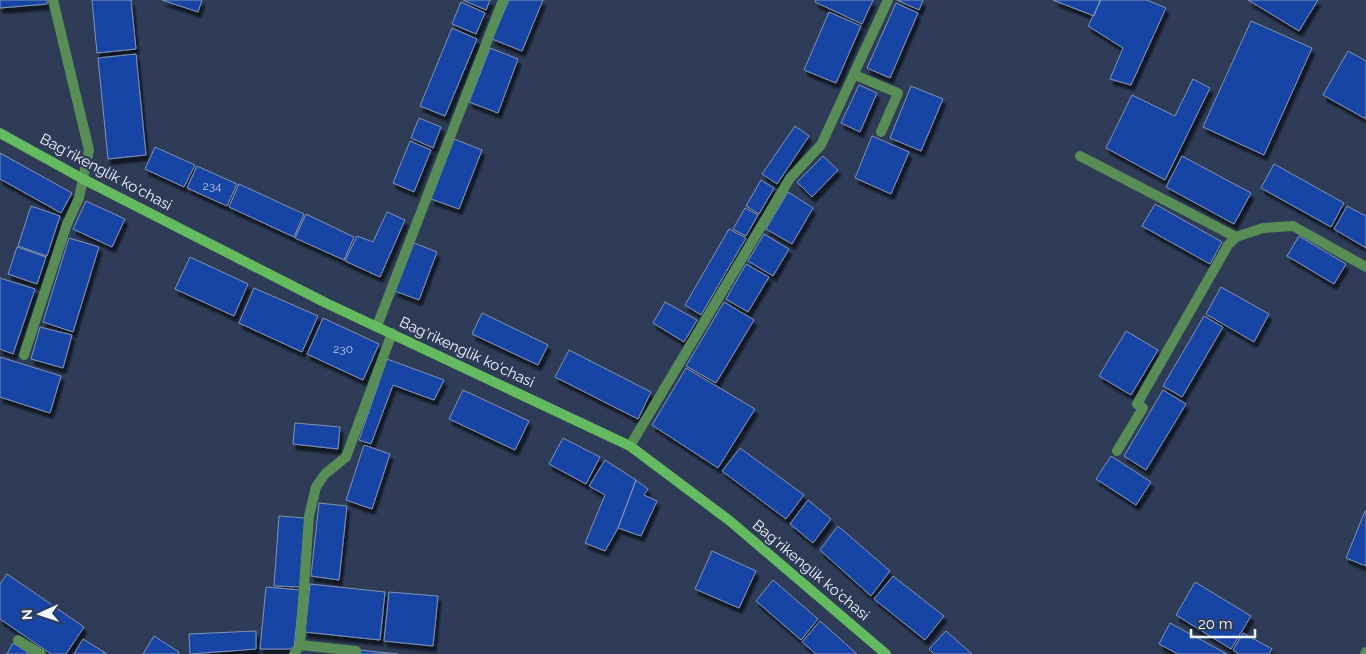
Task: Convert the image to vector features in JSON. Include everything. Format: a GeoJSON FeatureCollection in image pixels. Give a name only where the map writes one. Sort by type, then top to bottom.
{"type":"FeatureCollection","features":[{"type":"Feature","properties":{"kind":"main road","name":"Bag'rikenglik ko'chasi"},"geometry":{"type":"LineString","coordinates":[[0,133],[83,179],[377,326],[630,446],[730,521],[886,654]]}},
{"type":"Feature","properties":{"kind":"street"},"geometry":{"type":"LineString","coordinates":[[24,355],[67,224],[78,198],[89,150],[52,0]]}},
{"type":"Feature","properties":{"kind":"street"},"geometry":{"type":"LineString","coordinates":[[377,326],[503,0]]}},
{"type":"Feature","properties":{"kind":"street"},"geometry":{"type":"LineString","coordinates":[[630,446],[790,178],[821,145],[888,0]]}},
{"type":"Feature","properties":{"kind":"street"},"geometry":{"type":"LineString","coordinates":[[855,74],[898,93],[882,132]]}},
{"type":"Feature","properties":{"kind":"street"},"geometry":{"type":"LineString","coordinates":[[1080,156],[1236,237]]}},
{"type":"Feature","properties":{"kind":"street"},"geometry":{"type":"LineString","coordinates":[[1117,451],[1143,408],[1137,404],[1228,245],[1236,237],[1263,228],[1293,226],[1366,267]]}},
{"type":"Feature","properties":{"kind":"street"},"geometry":{"type":"LineString","coordinates":[[356,654],[356,651],[297,650],[309,516],[316,487],[326,474],[346,457],[392,333]]}},
{"type":"Feature","properties":{"kind":"street"},"geometry":{"type":"LineString","coordinates":[[18,640],[41,654]]}},
{"type":"Feature","properties":{"kind":"building"},"geometry":{"type":"Polygon","coordinates":[[[0,0],[47,0],[47,4],[0,8],[0,0]]]}},
{"type":"Feature","properties":{"kind":"building"},"geometry":{"type":"Polygon","coordinates":[[[92,0],[131,0],[136,49],[97,53],[92,0]]]}},
{"type":"Feature","properties":{"kind":"building"},"geometry":{"type":"Polygon","coordinates":[[[162,0],[202,0],[198,12],[162,0]]]}},
{"type":"Feature","properties":{"kind":"building"},"geometry":{"type":"Polygon","coordinates":[[[463,0],[490,0],[486,10],[463,0]]]}},
{"type":"Feature","properties":{"kind":"building"},"geometry":{"type":"Polygon","coordinates":[[[509,0],[543,0],[522,51],[492,39],[509,0]]]}},
{"type":"Feature","properties":{"kind":"building"},"geometry":{"type":"Polygon","coordinates":[[[816,0],[873,0],[862,24],[815,2],[816,0]]]}},
{"type":"Feature","properties":{"kind":"building"},"geometry":{"type":"Polygon","coordinates":[[[897,0],[923,0],[919,10],[897,0]]]}},
{"type":"Feature","properties":{"kind":"building"},"geometry":{"type":"Polygon","coordinates":[[[1053,0],[1100,0],[1094,16],[1053,0]]]}},
{"type":"Feature","properties":{"kind":"building"},"geometry":{"type":"Polygon","coordinates":[[[1101,0],[1147,0],[1166,8],[1131,85],[1110,79],[1123,48],[1088,26],[1101,0]]]}},
{"type":"Feature","properties":{"kind":"building"},"geometry":{"type":"Polygon","coordinates":[[[1248,0],[1318,0],[1299,31],[1248,0]]]}},
{"type":"Feature","properties":{"kind":"building"},"geometry":{"type":"Polygon","coordinates":[[[461,2],[485,13],[476,34],[452,24],[461,2]]]}},
{"type":"Feature","properties":{"kind":"building"},"geometry":{"type":"Polygon","coordinates":[[[896,3],[918,13],[890,78],[867,68],[896,3]]]}},
{"type":"Feature","properties":{"kind":"building"},"geometry":{"type":"Polygon","coordinates":[[[829,12],[861,26],[836,83],[804,70],[829,12]]]}},
{"type":"Feature","properties":{"kind":"building"},"geometry":{"type":"Polygon","coordinates":[[[1251,21],[1312,48],[1264,155],[1203,127],[1251,21]]]}},
{"type":"Feature","properties":{"kind":"building"},"geometry":{"type":"Polygon","coordinates":[[[452,28],[477,39],[445,116],[420,106],[452,28]]]}},
{"type":"Feature","properties":{"kind":"building"},"geometry":{"type":"Polygon","coordinates":[[[490,48],[518,59],[498,113],[469,102],[490,48]]]}},
{"type":"Feature","properties":{"kind":"building"},"geometry":{"type":"Polygon","coordinates":[[[1348,51],[1366,61],[1366,119],[1323,95],[1348,51]]]}},
{"type":"Feature","properties":{"kind":"building"},"geometry":{"type":"Polygon","coordinates":[[[136,54],[146,155],[108,159],[98,58],[136,54]]]}},
{"type":"Feature","properties":{"kind":"building"},"geometry":{"type":"Polygon","coordinates":[[[1193,79],[1210,88],[1165,180],[1106,148],[1132,95],[1175,116],[1193,79]]]}},
{"type":"Feature","properties":{"kind":"building"},"geometry":{"type":"Polygon","coordinates":[[[859,85],[877,93],[860,132],[841,123],[859,85]]]}},
{"type":"Feature","properties":{"kind":"building"},"geometry":{"type":"Polygon","coordinates":[[[911,86],[943,99],[921,151],[890,138],[911,86]]]}},
{"type":"Feature","properties":{"kind":"building"},"geometry":{"type":"Polygon","coordinates":[[[419,118],[441,127],[433,148],[411,138],[419,118]]]}},
{"type":"Feature","properties":{"kind":"building"},"geometry":{"type":"Polygon","coordinates":[[[795,126],[809,136],[777,184],[762,174],[795,126]]]}},
{"type":"Feature","properties":{"kind":"building"},"geometry":{"type":"Polygon","coordinates":[[[872,136],[909,152],[891,194],[855,178],[872,136]]]}},
{"type":"Feature","properties":{"kind":"building"},"geometry":{"type":"Polygon","coordinates":[[[454,139],[482,150],[459,209],[431,199],[454,139]]]}},
{"type":"Feature","properties":{"kind":"building"},"geometry":{"type":"Polygon","coordinates":[[[410,141],[431,150],[414,192],[393,183],[410,141]]]}},
{"type":"Feature","properties":{"kind":"building"},"geometry":{"type":"Polygon","coordinates":[[[155,147],[195,165],[184,187],[145,169],[155,147]]]}},
{"type":"Feature","properties":{"kind":"building"},"geometry":{"type":"Polygon","coordinates":[[[0,153],[72,193],[61,213],[0,179],[0,153]]]}},
{"type":"Feature","properties":{"kind":"building"},"geometry":{"type":"Polygon","coordinates":[[[823,156],[838,170],[812,197],[797,182],[823,156]]]}},
{"type":"Feature","properties":{"kind":"building"},"geometry":{"type":"Polygon","coordinates":[[[1182,156],[1251,193],[1234,224],[1166,187],[1182,156]]]}},
{"type":"Feature","properties":{"kind":"building"},"geometry":{"type":"Polygon","coordinates":[[[1274,164],[1344,203],[1331,227],[1261,188],[1274,164]]]}},
{"type":"Feature","properties":{"kind":"building"},"geometry":{"type":"Polygon","coordinates":[[[197,166],[237,184],[227,206],[187,188],[197,166]]]}},
{"type":"Feature","properties":{"kind":"building"},"geometry":{"type":"Polygon","coordinates":[[[761,180],[774,188],[759,214],[746,206],[761,180]]]}},
{"type":"Feature","properties":{"kind":"building"},"geometry":{"type":"Polygon","coordinates":[[[239,184],[304,214],[294,237],[229,207],[239,184]]]}},
{"type":"Feature","properties":{"kind":"building"},"geometry":{"type":"Polygon","coordinates":[[[788,192],[813,208],[792,244],[766,229],[788,192]]]}},
{"type":"Feature","properties":{"kind":"building"},"geometry":{"type":"Polygon","coordinates":[[[86,201],[125,219],[112,247],[73,229],[86,201]]]}},
{"type":"Feature","properties":{"kind":"building"},"geometry":{"type":"Polygon","coordinates":[[[1155,204],[1222,242],[1210,264],[1142,226],[1155,204]]]}},
{"type":"Feature","properties":{"kind":"building"},"geometry":{"type":"Polygon","coordinates":[[[31,206],[60,216],[47,256],[18,246],[31,206]]]}},
{"type":"Feature","properties":{"kind":"building"},"geometry":{"type":"Polygon","coordinates":[[[1347,206],[1366,216],[1366,248],[1334,229],[1347,206]]]}},
{"type":"Feature","properties":{"kind":"building"},"geometry":{"type":"Polygon","coordinates":[[[745,208],[758,215],[746,236],[733,229],[745,208]]]}},
{"type":"Feature","properties":{"kind":"building"},"geometry":{"type":"Polygon","coordinates":[[[387,212],[405,220],[380,277],[345,261],[357,236],[373,242],[387,212]]]}},
{"type":"Feature","properties":{"kind":"building"},"geometry":{"type":"Polygon","coordinates":[[[306,214],[354,237],[344,260],[295,238],[306,214]]]}},
{"type":"Feature","properties":{"kind":"building"},"geometry":{"type":"Polygon","coordinates":[[[729,229],[746,238],[701,315],[685,305],[729,229]]]}},
{"type":"Feature","properties":{"kind":"building"},"geometry":{"type":"Polygon","coordinates":[[[764,234],[789,249],[773,276],[748,261],[764,234]]]}},
{"type":"Feature","properties":{"kind":"building"},"geometry":{"type":"Polygon","coordinates":[[[1299,236],[1346,264],[1334,284],[1287,256],[1299,236]]]}},
{"type":"Feature","properties":{"kind":"building"},"geometry":{"type":"Polygon","coordinates":[[[69,238],[99,247],[73,332],[43,322],[69,238]]]}},
{"type":"Feature","properties":{"kind":"building"},"geometry":{"type":"Polygon","coordinates":[[[414,243],[437,252],[419,300],[395,291],[414,243]]]}},
{"type":"Feature","properties":{"kind":"building"},"geometry":{"type":"Polygon","coordinates":[[[17,247],[46,257],[37,284],[8,274],[17,247]]]}},
{"type":"Feature","properties":{"kind":"building"},"geometry":{"type":"Polygon","coordinates":[[[190,257],[248,284],[234,316],[175,289],[190,257]]]}},
{"type":"Feature","properties":{"kind":"building"},"geometry":{"type":"Polygon","coordinates":[[[746,264],[769,277],[748,312],[726,299],[746,264]]]}},
{"type":"Feature","properties":{"kind":"building"},"geometry":{"type":"Polygon","coordinates":[[[0,278],[35,289],[13,354],[0,349],[0,278]]]}},
{"type":"Feature","properties":{"kind":"building"},"geometry":{"type":"Polygon","coordinates":[[[1221,287],[1269,314],[1254,342],[1206,314],[1221,287]]]}},
{"type":"Feature","properties":{"kind":"building"},"geometry":{"type":"Polygon","coordinates":[[[254,288],[318,316],[302,352],[239,323],[254,288]]]}},
{"type":"Feature","properties":{"kind":"building"},"geometry":{"type":"Polygon","coordinates":[[[665,302],[697,320],[684,342],[653,323],[665,302]]]}},
{"type":"Feature","properties":{"kind":"building"},"geometry":{"type":"Polygon","coordinates":[[[724,302],[754,320],[716,383],[686,366],[724,302]]]}},
{"type":"Feature","properties":{"kind":"building"},"geometry":{"type":"Polygon","coordinates":[[[482,313],[548,345],[538,365],[472,334],[482,313]]]}},
{"type":"Feature","properties":{"kind":"building"},"geometry":{"type":"Polygon","coordinates":[[[1204,316],[1223,327],[1182,397],[1163,386],[1204,316]]]}},
{"type":"Feature","properties":{"kind":"building"},"geometry":{"type":"Polygon","coordinates":[[[323,318],[379,344],[363,380],[307,354],[323,318]]]}},
{"type":"Feature","properties":{"kind":"building"},"geometry":{"type":"Polygon","coordinates":[[[40,327],[72,335],[63,368],[31,359],[40,327]]]}},
{"type":"Feature","properties":{"kind":"building"},"geometry":{"type":"Polygon","coordinates":[[[1126,331],[1158,350],[1131,395],[1099,376],[1126,331]]]}},
{"type":"Feature","properties":{"kind":"building"},"geometry":{"type":"Polygon","coordinates":[[[569,350],[651,392],[638,419],[555,377],[569,350]]]}},
{"type":"Feature","properties":{"kind":"building"},"geometry":{"type":"Polygon","coordinates":[[[0,357],[61,376],[50,413],[0,397],[0,357]]]}},
{"type":"Feature","properties":{"kind":"building"},"geometry":{"type":"Polygon","coordinates":[[[387,359],[444,380],[434,400],[393,385],[371,444],[359,440],[387,359]]]}},
{"type":"Feature","properties":{"kind":"building"},"geometry":{"type":"Polygon","coordinates":[[[686,368],[755,409],[718,468],[652,425],[686,368]]]}},
{"type":"Feature","properties":{"kind":"building"},"geometry":{"type":"Polygon","coordinates":[[[463,390],[529,421],[515,450],[449,419],[463,390]]]}},
{"type":"Feature","properties":{"kind":"building"},"geometry":{"type":"Polygon","coordinates":[[[1163,390],[1186,404],[1146,470],[1124,456],[1163,390]]]}},
{"type":"Feature","properties":{"kind":"building"},"geometry":{"type":"Polygon","coordinates":[[[295,423],[340,427],[338,449],[293,444],[295,423]]]}},
{"type":"Feature","properties":{"kind":"building"},"geometry":{"type":"Polygon","coordinates":[[[563,438],[600,457],[586,484],[549,464],[563,438]]]}},
{"type":"Feature","properties":{"kind":"building"},"geometry":{"type":"Polygon","coordinates":[[[364,445],[390,454],[372,509],[346,500],[364,445]]]}},
{"type":"Feature","properties":{"kind":"building"},"geometry":{"type":"Polygon","coordinates":[[[740,448],[804,495],[786,519],[722,471],[740,448]]]}},
{"type":"Feature","properties":{"kind":"building"},"geometry":{"type":"Polygon","coordinates":[[[1111,456],[1151,482],[1136,505],[1096,479],[1111,456]]]}},
{"type":"Feature","properties":{"kind":"building"},"geometry":{"type":"Polygon","coordinates":[[[605,460],[636,480],[618,528],[605,551],[585,543],[605,495],[589,486],[605,460]]]}},
{"type":"Feature","properties":{"kind":"building"},"geometry":{"type":"Polygon","coordinates":[[[636,480],[648,489],[644,495],[657,501],[641,536],[618,528],[636,480]]]}},
{"type":"Feature","properties":{"kind":"building"},"geometry":{"type":"Polygon","coordinates":[[[808,500],[831,519],[813,543],[790,524],[808,500]]]}},
{"type":"Feature","properties":{"kind":"building"},"geometry":{"type":"Polygon","coordinates":[[[319,503],[347,506],[339,580],[311,576],[319,503]]]}},
{"type":"Feature","properties":{"kind":"building"},"geometry":{"type":"Polygon","coordinates":[[[1366,511],[1366,566],[1346,558],[1366,511]]]}},
{"type":"Feature","properties":{"kind":"building"},"geometry":{"type":"Polygon","coordinates":[[[279,516],[305,518],[300,587],[274,586],[279,516]]]}},
{"type":"Feature","properties":{"kind":"building"},"geometry":{"type":"Polygon","coordinates":[[[838,526],[890,571],[871,596],[820,550],[838,526]]]}},
{"type":"Feature","properties":{"kind":"building"},"geometry":{"type":"Polygon","coordinates":[[[712,551],[756,571],[739,608],[695,589],[712,551]]]}},
{"type":"Feature","properties":{"kind":"building"},"geometry":{"type":"Polygon","coordinates":[[[7,574],[84,627],[66,654],[51,654],[0,619],[0,584],[7,574]]]}},
{"type":"Feature","properties":{"kind":"building"},"geometry":{"type":"Polygon","coordinates":[[[893,576],[944,616],[925,640],[874,599],[893,576]]]}},
{"type":"Feature","properties":{"kind":"building"},"geometry":{"type":"Polygon","coordinates":[[[773,580],[818,619],[801,640],[756,601],[773,580]]]}},
{"type":"Feature","properties":{"kind":"building"},"geometry":{"type":"Polygon","coordinates":[[[1195,582],[1251,616],[1231,649],[1176,615],[1195,582]]]}},
{"type":"Feature","properties":{"kind":"building"},"geometry":{"type":"Polygon","coordinates":[[[310,584],[385,592],[380,640],[305,632],[310,584]]]}},
{"type":"Feature","properties":{"kind":"building"},"geometry":{"type":"Polygon","coordinates":[[[266,587],[300,590],[294,649],[260,649],[266,587]]]}},
{"type":"Feature","properties":{"kind":"building"},"geometry":{"type":"Polygon","coordinates":[[[389,592],[438,596],[433,646],[384,641],[389,592]]]}},
{"type":"Feature","properties":{"kind":"building"},"geometry":{"type":"Polygon","coordinates":[[[820,621],[857,654],[816,654],[802,642],[820,621]]]}},
{"type":"Feature","properties":{"kind":"building"},"geometry":{"type":"Polygon","coordinates":[[[1170,623],[1227,654],[1178,654],[1159,644],[1170,623]]]}},
{"type":"Feature","properties":{"kind":"building"},"geometry":{"type":"Polygon","coordinates":[[[256,631],[256,649],[190,654],[189,634],[256,631]]]}},
{"type":"Feature","properties":{"kind":"building"},"geometry":{"type":"Polygon","coordinates":[[[946,631],[972,654],[934,654],[929,649],[946,631]]]}},
{"type":"Feature","properties":{"kind":"building"},"geometry":{"type":"Polygon","coordinates":[[[1243,633],[1272,649],[1269,654],[1239,654],[1233,650],[1243,633]]]}},
{"type":"Feature","properties":{"kind":"building"},"geometry":{"type":"Polygon","coordinates":[[[154,636],[179,652],[178,654],[143,654],[154,636]]]}},
{"type":"Feature","properties":{"kind":"building"},"geometry":{"type":"Polygon","coordinates":[[[83,639],[107,654],[74,654],[83,639]]]}},
{"type":"Feature","properties":{"kind":"building"},"geometry":{"type":"Polygon","coordinates":[[[13,643],[30,654],[7,654],[13,643]]]}},
{"type":"Feature","properties":{"kind":"building"},"geometry":{"type":"Polygon","coordinates":[[[359,650],[398,654],[359,654],[359,650]]]}}]}
